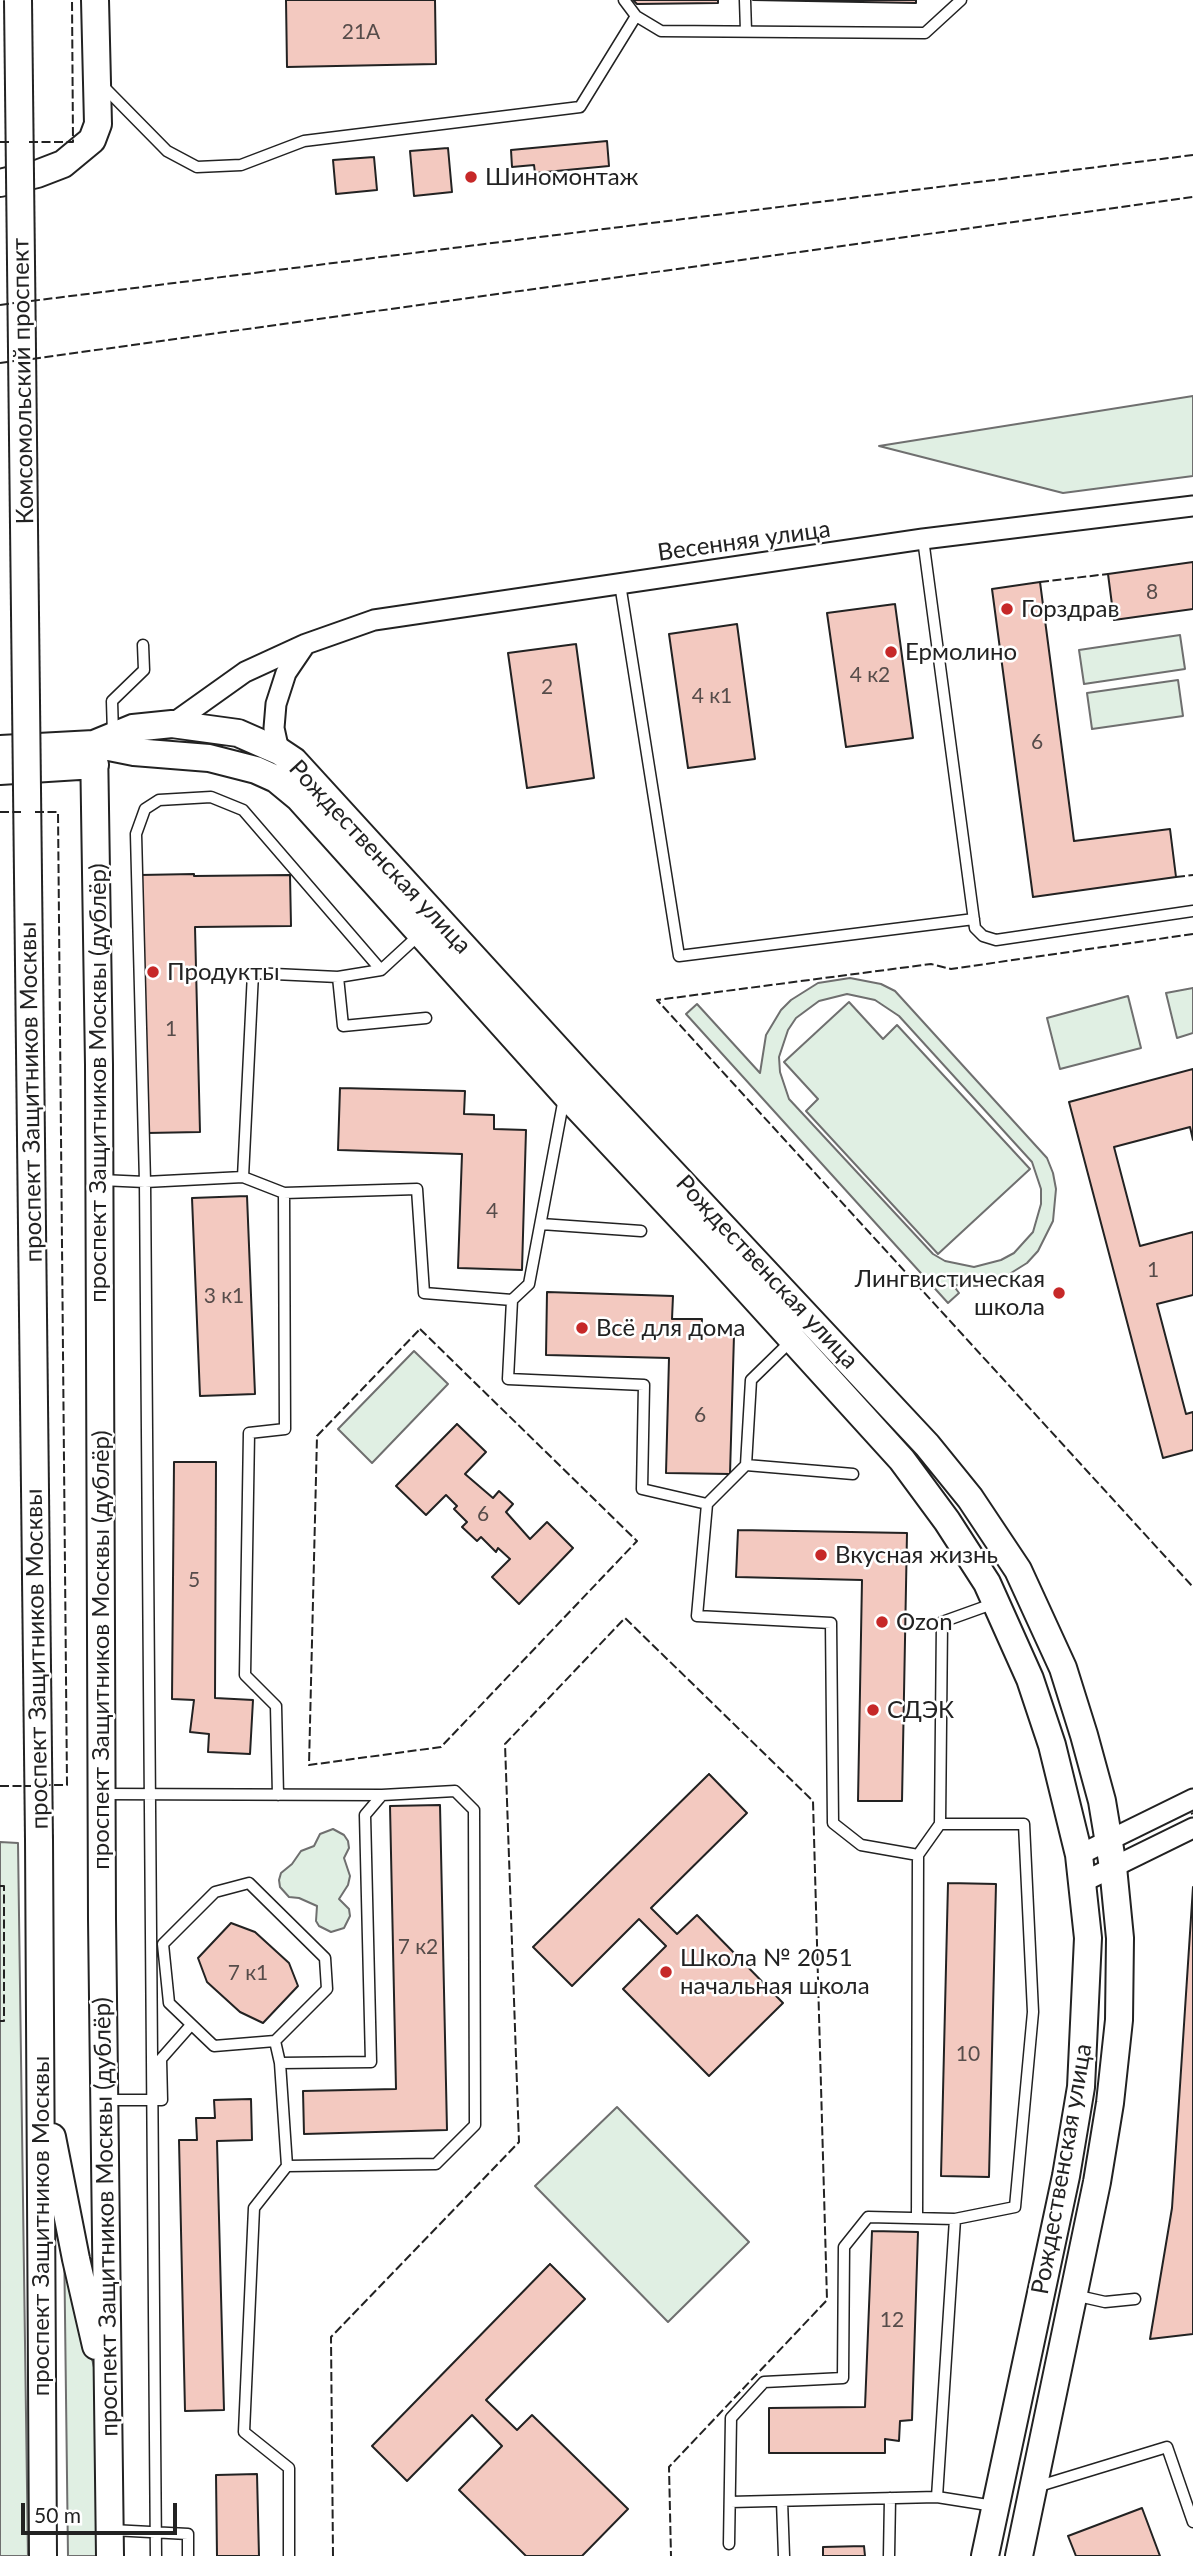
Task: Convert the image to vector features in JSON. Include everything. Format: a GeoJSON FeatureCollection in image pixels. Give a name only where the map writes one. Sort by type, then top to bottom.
{"type":"FeatureCollection","features":[{"type":"Feature","properties":{"kind":"street","name":"Комсомольский проспект"},"geometry":{"type":"LineString","coordinates":[[19,0],[27,763]]}},
{"type":"Feature","properties":{"kind":"street"},"geometry":{"type":"LineString","coordinates":[[0,183],[63,164],[92,140],[97,124],[95,0]]}},
{"type":"Feature","properties":{"kind":"street","name":"Весенняя улица"},"geometry":{"type":"LineString","coordinates":[[172,724],[227,683],[306,644],[374,620],[923,539],[1193,506]]}},
{"type":"Feature","properties":{"kind":"street"},"geometry":{"type":"LineString","coordinates":[[279,751],[274,728],[276,704],[286,673],[306,644]]}},
{"type":"Feature","properties":{"kind":"street","name":"Рождественская улица"},"geometry":{"type":"LineString","coordinates":[[103,748],[132,728],[172,724],[238,733],[279,751],[294,761],[582,1076],[927,1444],[970,1498],[1017,1570],[1063,1668],[1102,1801],[1113,1867],[1120,1938],[1119,2020],[1100,2168],[1019,2556]]}},
{"type":"Feature","properties":{"kind":"street"},"geometry":{"type":"LineString","coordinates":[[0,750],[103,748]]}},
{"type":"Feature","properties":{"kind":"street"},"geometry":{"type":"LineString","coordinates":[[0,771],[103,748]]}},
{"type":"Feature","properties":{"kind":"street","name":"Рождественская улица"},"geometry":{"type":"LineString","coordinates":[[103,748],[209,758],[256,770],[276,779],[299,798],[565,1094],[902,1461],[973,1560],[996,1603],[1030,1679],[1043,1719],[1079,1855],[1088,1938],[1081,2087],[1066,2176],[985,2556]]}},
{"type":"Feature","properties":{"kind":"street","name":"проспект Защитников Москвы (дублёр)"},"geometry":{"type":"LineString","coordinates":[[103,748],[99,1180],[110,2543]]}},
{"type":"Feature","properties":{"kind":"street","name":"проспект Защитников Москвы"},"geometry":{"type":"LineString","coordinates":[[27,763],[39,1839],[43,2556]]}},
{"type":"Feature","properties":{"kind":"street"},"geometry":{"type":"LineString","coordinates":[[1079,1855],[1193,1799]]}},
{"type":"Feature","properties":{"kind":"street"},"geometry":{"type":"LineString","coordinates":[[1083,1882],[1193,1828]]}},
{"type":"Feature","properties":{"kind":"street"},"geometry":{"type":"LineString","coordinates":[[40,2073],[76,2259],[107,2395]]}},
{"type":"Feature","properties":{"kind":"lane"},"geometry":{"type":"LineString","coordinates":[[624,0],[636,16],[662,31],[925,33],[961,0]]}},
{"type":"Feature","properties":{"kind":"lane"},"geometry":{"type":"LineString","coordinates":[[745,0],[746,32]]}},
{"type":"Feature","properties":{"kind":"lane"},"geometry":{"type":"LineString","coordinates":[[97,79],[167,151],[197,167],[241,165],[304,141],[580,107],[636,16]]}},
{"type":"Feature","properties":{"kind":"lane"},"geometry":{"type":"LineString","coordinates":[[923,539],[975,928],[983,936],[996,940],[1193,911]]}},
{"type":"Feature","properties":{"kind":"lane"},"geometry":{"type":"LineString","coordinates":[[620,584],[679,956],[974,919]]}},
{"type":"Feature","properties":{"kind":"lane"},"geometry":{"type":"LineString","coordinates":[[103,748],[112,701],[144,670],[143,645]]}},
{"type":"Feature","properties":{"kind":"lane"},"geometry":{"type":"LineString","coordinates":[[156,2556],[145,1182],[136,834],[145,809],[159,800],[211,797],[243,810],[381,970]]}},
{"type":"Feature","properties":{"kind":"lane"},"geometry":{"type":"LineString","coordinates":[[243,1177],[253,973],[338,977],[381,970],[422,933]]}},
{"type":"Feature","properties":{"kind":"lane"},"geometry":{"type":"LineString","coordinates":[[338,977],[343,1026],[426,1018]]}},
{"type":"Feature","properties":{"kind":"lane"},"geometry":{"type":"LineString","coordinates":[[565,1094],[529,1284],[512,1300],[509,1378],[644,1385],[642,1489],[707,1504]]}},
{"type":"Feature","properties":{"kind":"lane"},"geometry":{"type":"LineString","coordinates":[[99,1180],[145,1182],[243,1177],[284,1193],[417,1189],[424,1293],[512,1300]]}},
{"type":"Feature","properties":{"kind":"lane"},"geometry":{"type":"LineString","coordinates":[[278,1794],[276,1706],[245,1675],[249,1433],[285,1429],[284,1193]]}},
{"type":"Feature","properties":{"kind":"lane"},"geometry":{"type":"LineString","coordinates":[[541,1224],[641,1231]]}},
{"type":"Feature","properties":{"kind":"lane"},"geometry":{"type":"LineString","coordinates":[[792,1339],[751,1380],[746,1465],[707,1504],[697,1616],[831,1623],[833,1824],[861,1845],[918,1855]]}},
{"type":"Feature","properties":{"kind":"lane"},"geometry":{"type":"LineString","coordinates":[[746,1465],[853,1474]]}},
{"type":"Feature","properties":{"kind":"lane"},"geometry":{"type":"LineString","coordinates":[[917,2218],[918,1855],[940,1824],[943,1622],[996,1603]]}},
{"type":"Feature","properties":{"kind":"lane"},"geometry":{"type":"LineString","coordinates":[[102,1794],[382,1795],[455,1791],[474,1810],[475,2126],[436,2164],[287,2166]]}},
{"type":"Feature","properties":{"kind":"lane"},"geometry":{"type":"LineString","coordinates":[[280,2063],[371,2062],[365,1815],[382,1795]]}},
{"type":"Feature","properties":{"kind":"lane"},"geometry":{"type":"LineString","coordinates":[[730,2544],[731,2418],[764,2382],[843,2378],[844,2247],[868,2217],[955,2219],[1015,2207],[1033,2012],[1024,1824],[940,1824]]}},
{"type":"Feature","properties":{"kind":"lane"},"geometry":{"type":"LineString","coordinates":[[249,1883],[325,1958],[327,1989],[275,2041],[214,2046],[169,2003],[163,1944],[215,1892],[249,1883]]}},
{"type":"Feature","properties":{"kind":"lane"},"geometry":{"type":"LineString","coordinates":[[105,2100],[162,2100],[161,2059],[191,2025]]}},
{"type":"Feature","properties":{"kind":"lane"},"geometry":{"type":"LineString","coordinates":[[275,2041],[280,2063],[287,2166],[254,2208],[244,2432],[289,2468],[289,2556]]}},
{"type":"Feature","properties":{"kind":"lane"},"geometry":{"type":"LineString","coordinates":[[937,2497],[955,2219]]}},
{"type":"Feature","properties":{"kind":"lane"},"geometry":{"type":"LineString","coordinates":[[1074,2295],[1105,2302],[1135,2299]]}},
{"type":"Feature","properties":{"kind":"lane"},"geometry":{"type":"LineString","coordinates":[[1035,2488],[1167,2447],[1193,2522]]}},
{"type":"Feature","properties":{"kind":"lane"},"geometry":{"type":"LineString","coordinates":[[730,2502],[937,2497],[995,2506]]}},
{"type":"Feature","properties":{"kind":"lane"},"geometry":{"type":"LineString","coordinates":[[889,2556],[890,2498]]}},
{"type":"Feature","properties":{"kind":"lane"},"geometry":{"type":"LineString","coordinates":[[782,2501],[784,2556]]}},
{"type":"Feature","properties":{"kind":"lane"},"geometry":{"type":"LineString","coordinates":[[110,2543],[156,2533],[188,2535],[188,2556]]}},
{"type":"Feature","properties":{"kind":"green space"},"geometry":{"type":"Polygon","coordinates":[[[1193,396],[1193,476],[1063,493],[879,446],[1193,396]]]}},
{"type":"Feature","properties":{"kind":"green space"},"geometry":{"type":"Polygon","coordinates":[[[1180,635],[1185,669],[1084,684],[1079,650],[1180,635]]]}},
{"type":"Feature","properties":{"kind":"green space"},"geometry":{"type":"Polygon","coordinates":[[[1178,680],[1183,716],[1092,729],[1087,693],[1178,680]]]}},
{"type":"Feature","properties":{"kind":"green space"},"geometry":{"type":"Polygon","coordinates":[[[850,978],[881,984],[895,991],[1047,1158],[1056,1189],[1053,1221],[1038,1251],[1027,1263],[1003,1278],[976,1286],[953,1285],[959,1293],[948,1303],[686,1014],[697,1004],[760,1073],[766,1035],[781,1010],[791,1000],[818,983],[850,978]],[[847,994],[819,1001],[796,1018],[788,1030],[779,1057],[780,1072],[789,1099],[933,1254],[945,1261],[974,1267],[1001,1260],[1014,1253],[1033,1232],[1041,1204],[1041,1189],[1032,1162],[899,1016],[875,1000],[847,994]]]}},
{"type":"Feature","properties":{"kind":"green space"},"geometry":{"type":"Polygon","coordinates":[[[1193,988],[1193,1033],[1177,1038],[1166,993],[1193,988]]]}},
{"type":"Feature","properties":{"kind":"green space"},"geometry":{"type":"Polygon","coordinates":[[[1128,996],[1141,1048],[1060,1069],[1047,1018],[1128,996]]]}},
{"type":"Feature","properties":{"kind":"green space"},"geometry":{"type":"Polygon","coordinates":[[[849,1002],[883,1039],[897,1025],[1030,1169],[938,1254],[806,1111],[818,1099],[784,1062],[849,1002]]]}},
{"type":"Feature","properties":{"kind":"green space"},"geometry":{"type":"Polygon","coordinates":[[[414,1351],[448,1384],[372,1463],[338,1429],[414,1351]]]}},
{"type":"Feature","properties":{"kind":"green space"},"geometry":{"type":"Polygon","coordinates":[[[333,1829],[344,1835],[348,1841],[349,1848],[344,1858],[350,1876],[339,1899],[349,1909],[350,1916],[344,1928],[331,1932],[319,1926],[316,1921],[317,1906],[299,1898],[289,1897],[280,1887],[279,1880],[281,1873],[301,1851],[314,1846],[320,1834],[333,1829]]]}},
{"type":"Feature","properties":{"kind":"green space"},"geometry":{"type":"Polygon","coordinates":[[[0,1842],[18,1843],[28,2556],[0,2556],[0,1842]]]}},
{"type":"Feature","properties":{"kind":"green space"},"geometry":{"type":"Polygon","coordinates":[[[617,2107],[749,2242],[668,2322],[535,2186],[617,2107]]]}},
{"type":"Feature","properties":{"kind":"green space"},"geometry":{"type":"Polygon","coordinates":[[[64,2236],[101,2398],[102,2556],[68,2556],[64,2236]]]}},
{"type":"Feature","properties":{"kind":"building"},"geometry":{"type":"Polygon","coordinates":[[[286,0],[435,0],[436,64],[287,67],[286,0]]]}},
{"type":"Feature","properties":{"kind":"building"},"geometry":{"type":"Polygon","coordinates":[[[633,0],[718,0],[718,3],[637,4],[633,0]]]}},
{"type":"Feature","properties":{"kind":"building"},"geometry":{"type":"Polygon","coordinates":[[[753,0],[916,0],[916,3],[753,0]]]}},
{"type":"Feature","properties":{"kind":"building"},"geometry":{"type":"Polygon","coordinates":[[[607,141],[609,166],[535,173],[534,165],[512,167],[511,150],[607,141]]]}},
{"type":"Feature","properties":{"kind":"building"},"geometry":{"type":"Polygon","coordinates":[[[448,148],[452,192],[414,196],[410,151],[448,148]]]}},
{"type":"Feature","properties":{"kind":"building"},"geometry":{"type":"Polygon","coordinates":[[[374,157],[377,190],[336,194],[333,160],[374,157]]]}},
{"type":"Feature","properties":{"kind":"building"},"geometry":{"type":"Polygon","coordinates":[[[1193,562],[1193,609],[1114,620],[1108,574],[1193,562]]]}},
{"type":"Feature","properties":{"kind":"building"},"geometry":{"type":"Polygon","coordinates":[[[1040,582],[1074,841],[1170,829],[1176,877],[1033,897],[992,589],[1040,582]]]}},
{"type":"Feature","properties":{"kind":"building"},"geometry":{"type":"Polygon","coordinates":[[[895,604],[913,738],[846,747],[827,613],[895,604]]]}},
{"type":"Feature","properties":{"kind":"building"},"geometry":{"type":"Polygon","coordinates":[[[737,624],[755,759],[688,768],[669,634],[737,624]]]}},
{"type":"Feature","properties":{"kind":"building"},"geometry":{"type":"Polygon","coordinates":[[[576,644],[594,778],[527,788],[508,653],[576,644]]]}},
{"type":"Feature","properties":{"kind":"building"},"geometry":{"type":"Polygon","coordinates":[[[140,875],[290,875],[291,926],[195,927],[200,1132],[147,1133],[140,875]]]}},
{"type":"Feature","properties":{"kind":"building"},"geometry":{"type":"Polygon","coordinates":[[[1193,1069],[1193,1140],[1190,1127],[1114,1147],[1140,1246],[1193,1232],[1193,1295],[1157,1304],[1186,1414],[1193,1412],[1193,1450],[1163,1458],[1069,1102],[1193,1069]]]}},
{"type":"Feature","properties":{"kind":"building"},"geometry":{"type":"Polygon","coordinates":[[[340,1088],[465,1091],[464,1114],[494,1115],[494,1129],[526,1130],[522,1270],[458,1268],[462,1154],[338,1150],[340,1088]]]}},
{"type":"Feature","properties":{"kind":"building"},"geometry":{"type":"Polygon","coordinates":[[[247,1196],[255,1394],[200,1396],[192,1198],[247,1196]]]}},
{"type":"Feature","properties":{"kind":"building"},"geometry":{"type":"Polygon","coordinates":[[[547,1292],[673,1296],[672,1319],[702,1319],[701,1334],[734,1335],[730,1474],[666,1473],[669,1358],[546,1355],[547,1292]]]}},
{"type":"Feature","properties":{"kind":"building"},"geometry":{"type":"Polygon","coordinates":[[[457,1424],[486,1452],[465,1474],[493,1498],[499,1491],[513,1504],[506,1512],[530,1539],[547,1522],[573,1548],[519,1604],[492,1577],[510,1559],[498,1548],[496,1552],[481,1537],[477,1541],[462,1527],[467,1522],[454,1509],[457,1506],[446,1495],[426,1515],[396,1486],[457,1424]]]}},
{"type":"Feature","properties":{"kind":"building"},"geometry":{"type":"Polygon","coordinates":[[[174,1462],[216,1462],[215,1698],[253,1700],[250,1754],[208,1752],[209,1734],[190,1732],[194,1700],[172,1699],[174,1462]]]}},
{"type":"Feature","properties":{"kind":"building"},"geometry":{"type":"Polygon","coordinates":[[[738,1530],[907,1533],[902,1801],[858,1801],[862,1580],[736,1577],[738,1530]]]}},
{"type":"Feature","properties":{"kind":"building"},"geometry":{"type":"Polygon","coordinates":[[[709,1774],[747,1813],[651,1908],[677,1934],[697,1915],[783,2003],[709,2076],[623,1989],[666,1946],[639,1919],[572,1986],[533,1947],[709,1774]]]}},
{"type":"Feature","properties":{"kind":"building"},"geometry":{"type":"Polygon","coordinates":[[[440,1805],[447,2130],[304,2134],[303,2091],[396,2089],[390,1806],[440,1805]]]}},
{"type":"Feature","properties":{"kind":"building"},"geometry":{"type":"Polygon","coordinates":[[[948,1883],[996,1884],[989,2177],[941,2176],[948,1883]]]}},
{"type":"Feature","properties":{"kind":"building"},"geometry":{"type":"Polygon","coordinates":[[[1193,1887],[1193,2334],[1150,2339],[1172,2208],[1193,1887]]]}},
{"type":"Feature","properties":{"kind":"building"},"geometry":{"type":"Polygon","coordinates":[[[231,1923],[255,1932],[289,1963],[298,1986],[263,2023],[240,2012],[207,1982],[198,1958],[231,1923]]]}},
{"type":"Feature","properties":{"kind":"building"},"geometry":{"type":"Polygon","coordinates":[[[251,2099],[252,2140],[217,2141],[224,2410],[185,2411],[179,2140],[197,2140],[196,2118],[215,2118],[214,2100],[251,2099]]]}},
{"type":"Feature","properties":{"kind":"building"},"geometry":{"type":"Polygon","coordinates":[[[872,2231],[918,2232],[912,2420],[900,2421],[899,2441],[885,2439],[885,2453],[769,2453],[769,2408],[865,2407],[872,2231]]]}},
{"type":"Feature","properties":{"kind":"building"},"geometry":{"type":"Polygon","coordinates":[[[550,2264],[585,2299],[486,2400],[517,2430],[532,2415],[628,2509],[582,2556],[526,2556],[459,2490],[502,2446],[472,2415],[407,2481],[372,2446],[550,2264]]]}},
{"type":"Feature","properties":{"kind":"building"},"geometry":{"type":"Polygon","coordinates":[[[257,2474],[259,2556],[217,2556],[216,2475],[257,2474]]]}},
{"type":"Feature","properties":{"kind":"building"},"geometry":{"type":"Polygon","coordinates":[[[1142,2508],[1160,2556],[1076,2556],[1068,2536],[1142,2508]]]}},
{"type":"Feature","properties":{"kind":"building"},"geometry":{"type":"Polygon","coordinates":[[[864,2546],[865,2556],[823,2556],[823,2547],[864,2546]]]}},
{"type":"Feature","properties":{"kind":"fence"},"geometry":{"type":"LineString","coordinates":[[29,142],[73,142],[72,0]]}},
{"type":"Feature","properties":{"kind":"fence"},"geometry":{"type":"LineString","coordinates":[[0,142],[12,142]]}},
{"type":"Feature","properties":{"kind":"fence"},"geometry":{"type":"LineString","coordinates":[[31,301],[1193,155]]}},
{"type":"Feature","properties":{"kind":"fence"},"geometry":{"type":"LineString","coordinates":[[32,359],[1193,197]]}},
{"type":"Feature","properties":{"kind":"fence"},"geometry":{"type":"LineString","coordinates":[[0,305],[14,303]]}},
{"type":"Feature","properties":{"kind":"fence"},"geometry":{"type":"LineString","coordinates":[[0,363],[14,361]]}},
{"type":"Feature","properties":{"kind":"fence"},"geometry":{"type":"LineString","coordinates":[[1040,582],[1108,574]]}},
{"type":"Feature","properties":{"kind":"fence"},"geometry":{"type":"LineString","coordinates":[[0,812],[21,812]]}},
{"type":"Feature","properties":{"kind":"fence"},"geometry":{"type":"LineString","coordinates":[[35,812],[58,812],[67,1785],[45,1785]]}},
{"type":"Feature","properties":{"kind":"fence"},"geometry":{"type":"LineString","coordinates":[[1176,877],[1193,875]]}},
{"type":"Feature","properties":{"kind":"fence"},"geometry":{"type":"LineString","coordinates":[[1193,934],[951,969],[931,964],[657,1000],[1193,1587]]}},
{"type":"Feature","properties":{"kind":"fence"},"geometry":{"type":"LineString","coordinates":[[420,1329],[637,1541],[441,1747],[309,1765],[317,1436],[420,1329]]}},
{"type":"Feature","properties":{"kind":"fence"},"geometry":{"type":"LineString","coordinates":[[333,2556],[331,2337],[519,2142],[505,1744],[625,1618],[813,1801],[827,2300],[669,2467],[671,2556]]}},
{"type":"Feature","properties":{"kind":"fence"},"geometry":{"type":"LineString","coordinates":[[0,1786],[31,1786]]}},
{"type":"Feature","properties":{"kind":"fence"},"geometry":{"type":"LineString","coordinates":[[0,1886],[4,1886],[4,2021],[0,2021]]}},
{"type":"Feature","properties":{"kind":"place","name":"Шиномонтаж"},"geometry":{"type":"Point","coordinates":[471,177]}},
{"type":"Feature","properties":{"kind":"place","name":"Горздрав"},"geometry":{"type":"Point","coordinates":[1007,609]}},
{"type":"Feature","properties":{"kind":"place","name":"Ермолино"},"geometry":{"type":"Point","coordinates":[891,652]}},
{"type":"Feature","properties":{"kind":"place","name":"Продукты"},"geometry":{"type":"Point","coordinates":[153,972]}},
{"type":"Feature","properties":{"kind":"place","name":"Лингвистическая школа"},"geometry":{"type":"Point","coordinates":[1059,1293]}},
{"type":"Feature","properties":{"kind":"place","name":"Всё для дома"},"geometry":{"type":"Point","coordinates":[582,1328]}},
{"type":"Feature","properties":{"kind":"place","name":"Вкусная жизнь"},"geometry":{"type":"Point","coordinates":[821,1555]}},
{"type":"Feature","properties":{"kind":"place","name":"Ozon"},"geometry":{"type":"Point","coordinates":[882,1622]}},
{"type":"Feature","properties":{"kind":"place","name":"СДЭК"},"geometry":{"type":"Point","coordinates":[873,1710]}},
{"type":"Feature","properties":{"kind":"place","name":"Школа № 2051 начальная школа"},"geometry":{"type":"Point","coordinates":[666,1972]}}]}
